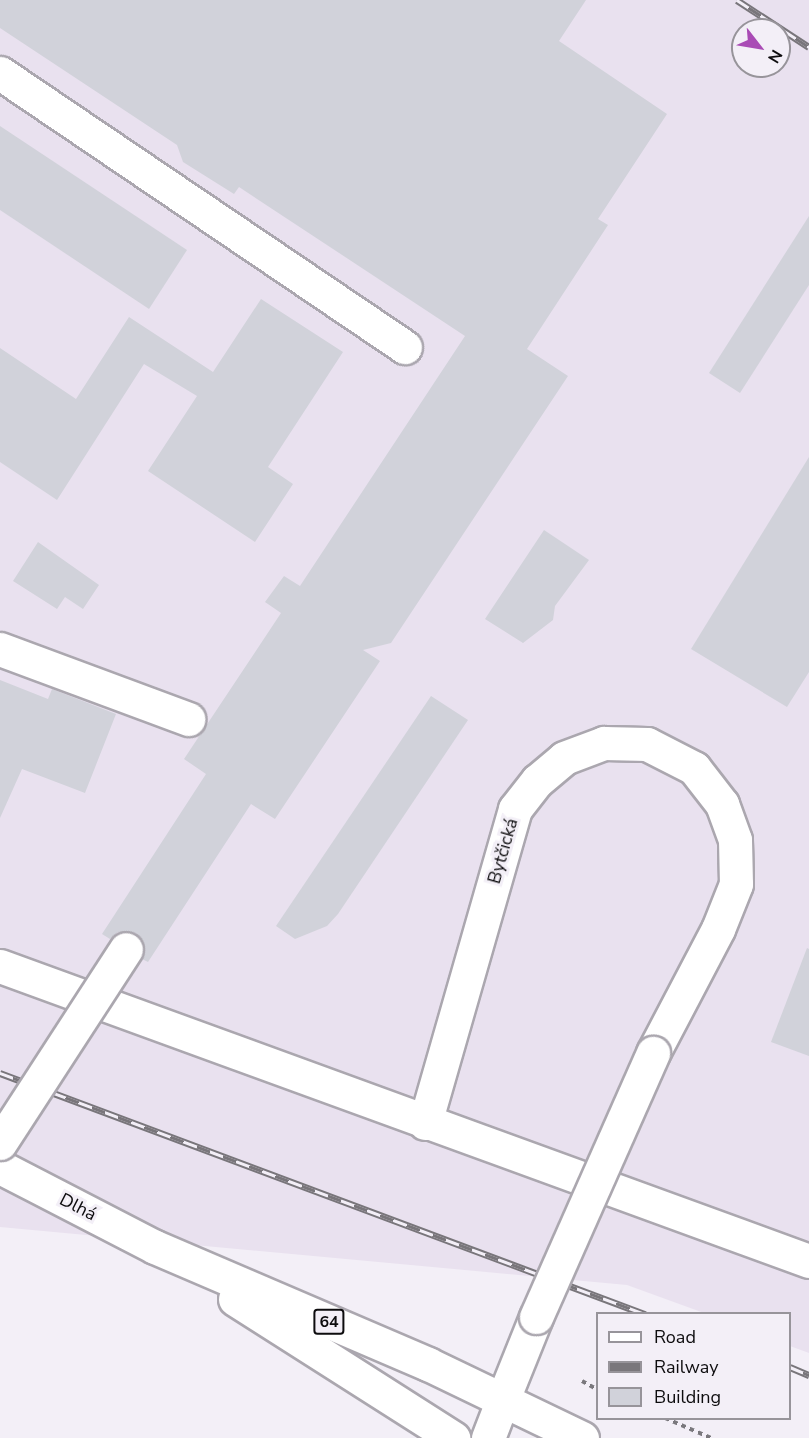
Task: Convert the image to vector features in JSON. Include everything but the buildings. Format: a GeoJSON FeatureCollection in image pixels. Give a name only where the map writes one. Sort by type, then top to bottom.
{"type":"FeatureCollection","features":[{"type":"Feature","properties":{"kind":"street"},"geometry":{"type":"LineString","coordinates":[[0,73],[405,347]]}},
{"type":"Feature","properties":{"kind":"street"},"geometry":{"type":"LineString","coordinates":[[0,649],[188,719]]}},
{"type":"Feature","properties":{"kind":"street","name":"Bytčická"},"geometry":{"type":"LineString","coordinates":[[425,1123],[515,809],[537,781],[564,758],[604,743],[647,744],[694,768],[722,804],[735,840],[736,884],[718,929],[653,1053],[536,1317],[488,1438]]}},
{"type":"Feature","properties":{"kind":"street"},"geometry":{"type":"LineString","coordinates":[[0,1143],[126,949]]}},
{"type":"Feature","properties":{"kind":"street"},"geometry":{"type":"LineString","coordinates":[[0,966],[425,1123],[809,1261]]}},
{"type":"Feature","properties":{"kind":"street","name":"Dlhá"},"geometry":{"type":"LineString","coordinates":[[0,1167],[155,1247]]}},
{"type":"Feature","properties":{"kind":"street","name":"64"},"geometry":{"type":"LineString","coordinates":[[155,1247],[503,1399]]}},
{"type":"Feature","properties":{"kind":"street","name":"64"},"geometry":{"type":"LineString","coordinates":[[155,1247],[453,1438]]}},
{"type":"Feature","properties":{"kind":"street"},"geometry":{"type":"LineString","coordinates":[[503,1399],[582,1438]]}},
{"type":"Feature","properties":{"kind":"path"},"geometry":{"type":"LineString","coordinates":[[582,1381],[596,1388]]}},
{"type":"Feature","properties":{"kind":"path"},"geometry":{"type":"LineString","coordinates":[[667,1420],[711,1438]]}},
{"type":"Feature","properties":{"kind":"shaded area"},"geometry":{"type":"Polygon","coordinates":[[[0,0],[809,0],[809,1353],[791,1346],[791,1312],[701,1312],[627,1285],[0,1227],[0,0]]]}},
{"type":"Feature","properties":{"kind":"railway"},"geometry":{"type":"LineString","coordinates":[[737,0],[809,47]]}},
{"type":"Feature","properties":{"kind":"railway"},"geometry":{"type":"LineString","coordinates":[[0,1073],[640,1312]]}},
{"type":"Feature","properties":{"kind":"railway"},"geometry":{"type":"LineString","coordinates":[[791,1367],[809,1375]]}}]}
